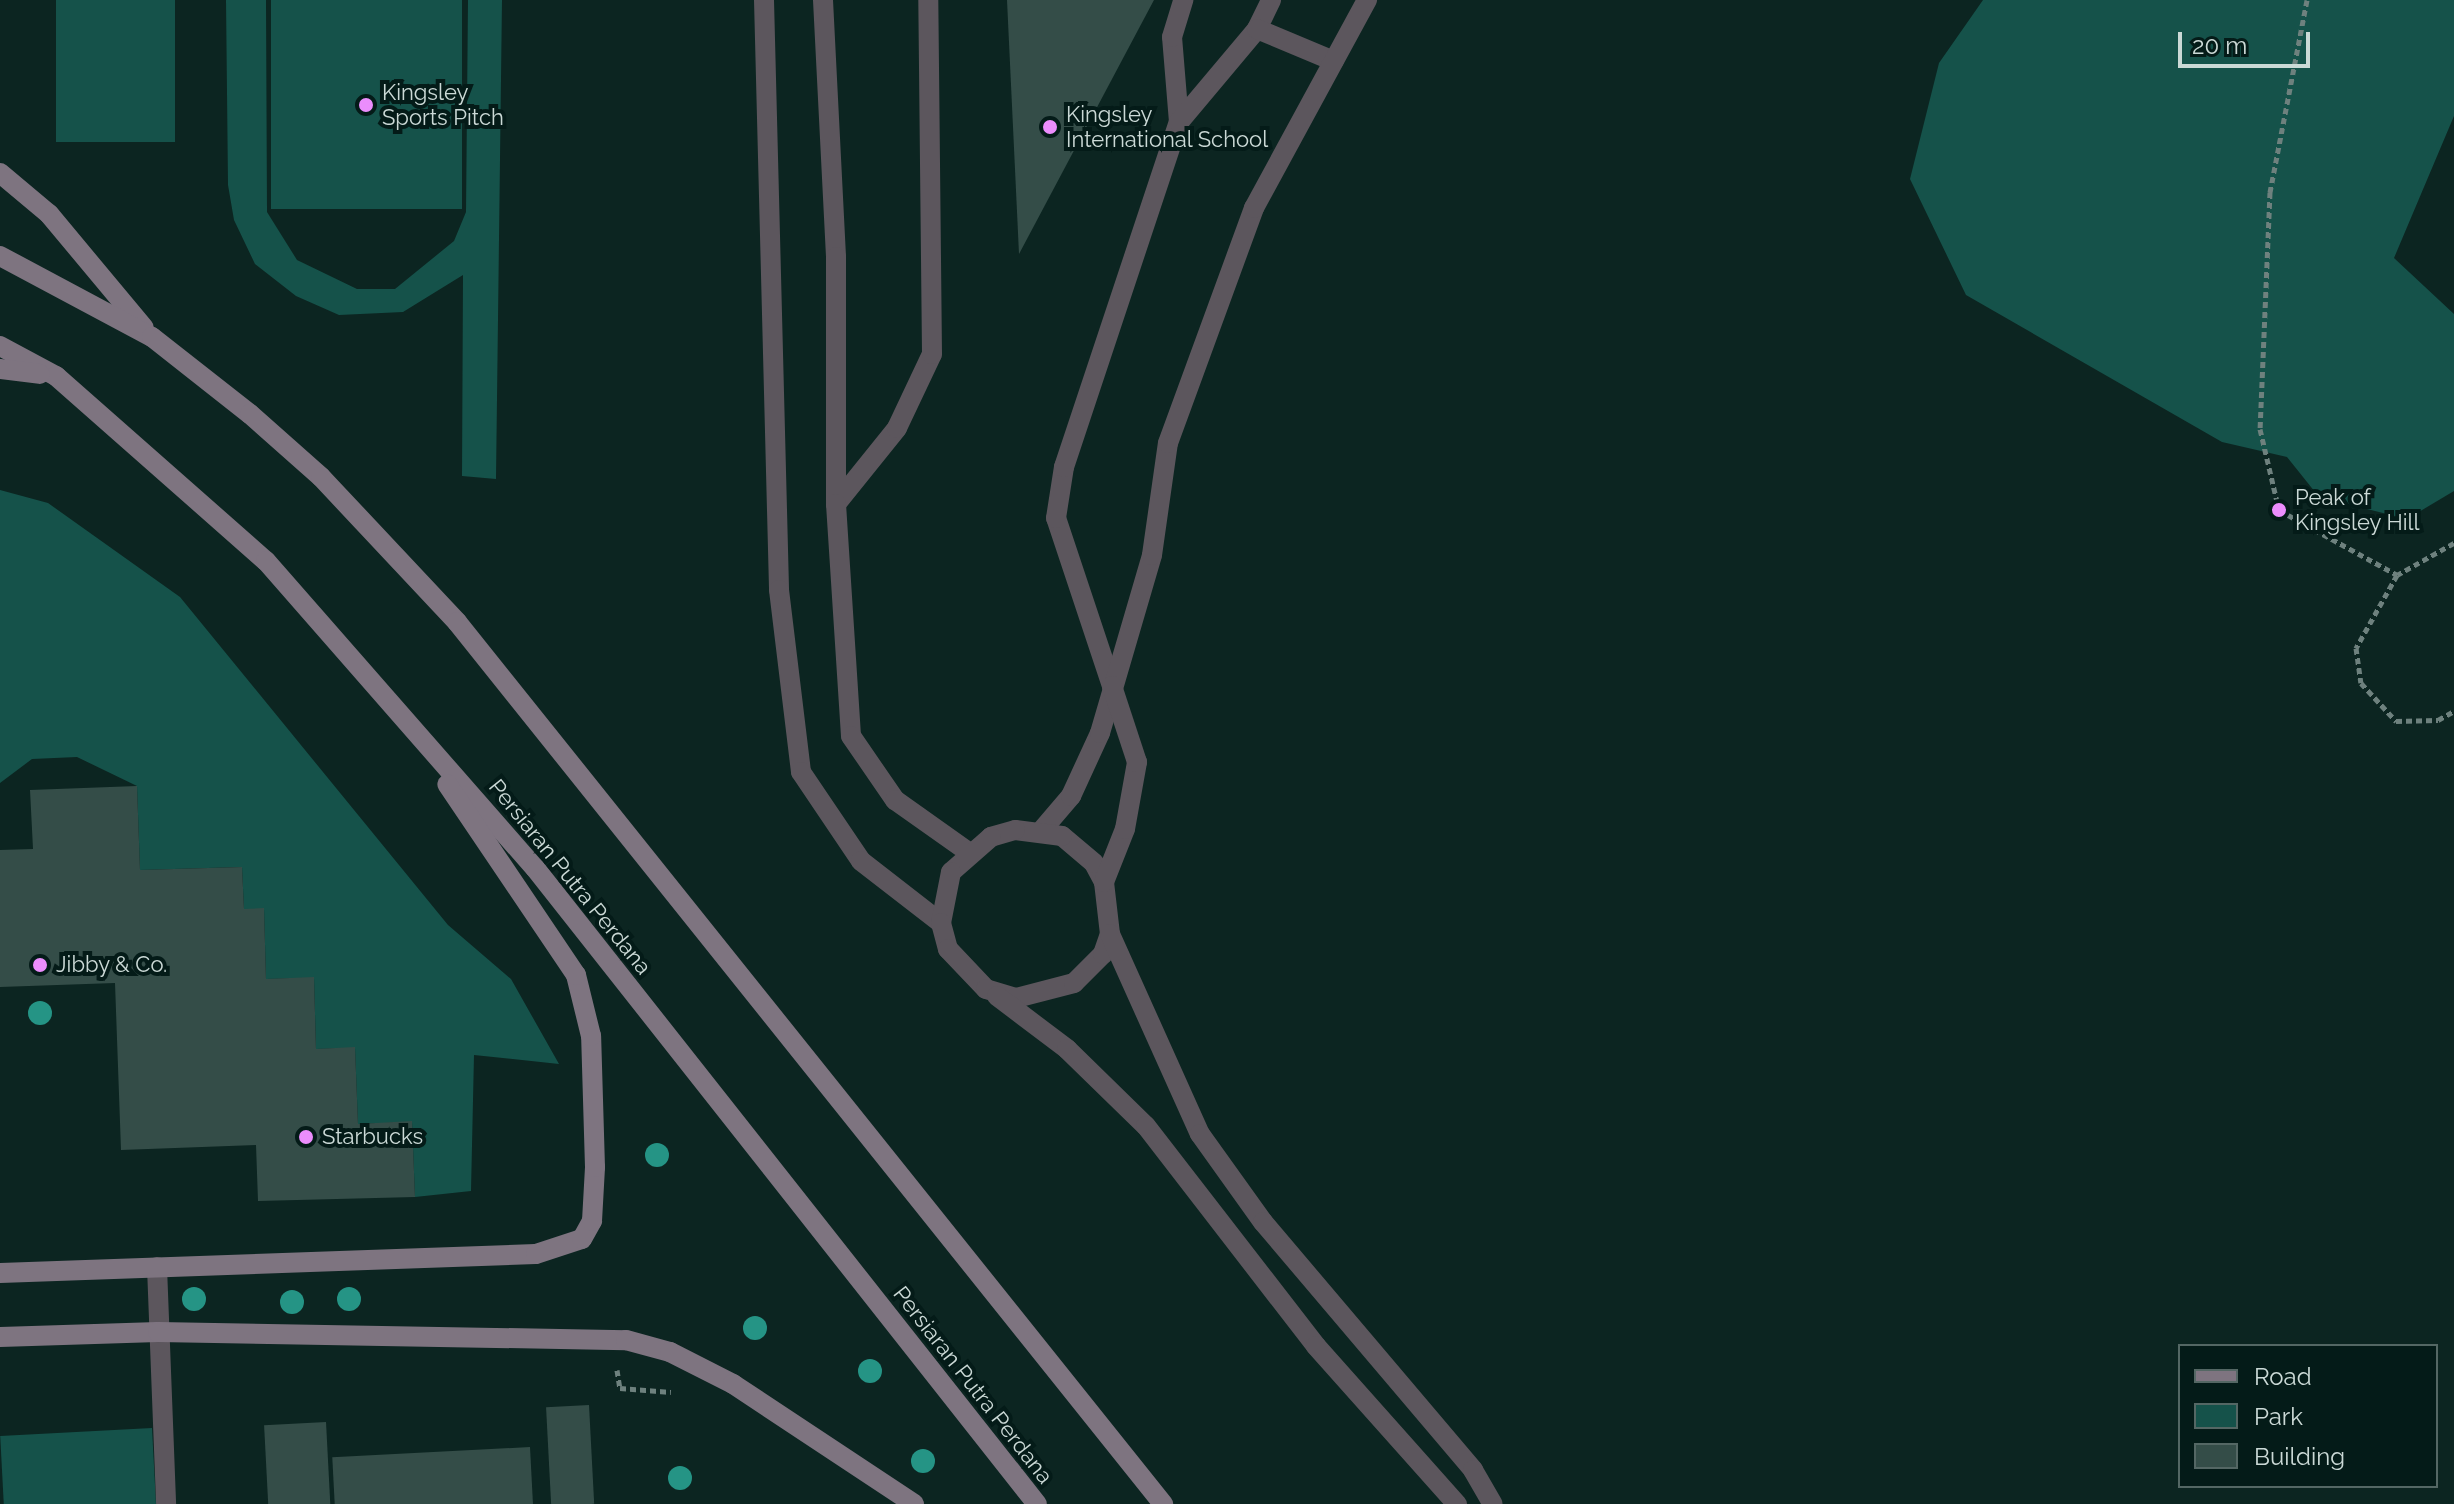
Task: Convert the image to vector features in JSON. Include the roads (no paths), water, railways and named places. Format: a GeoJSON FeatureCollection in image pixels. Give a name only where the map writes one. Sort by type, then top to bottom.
{"type":"FeatureCollection","features":[{"type":"Feature","properties":{"kind":"main road"},"geometry":{"type":"LineString","coordinates":[[0,173],[49,214],[152,337],[321,477],[457,622],[1163,1504]]}},
{"type":"Feature","properties":{"kind":"main road"},"geometry":{"type":"LineString","coordinates":[[0,256],[152,337]]}},
{"type":"Feature","properties":{"kind":"main road","name":"Persiaran Putra Perdana"},"geometry":{"type":"LineString","coordinates":[[0,346],[56,376],[266,561],[545,881],[1037,1504]]}},
{"type":"Feature","properties":{"kind":"main road"},"geometry":{"type":"LineString","coordinates":[[0,369],[56,376]]}},
{"type":"Feature","properties":{"kind":"main road"},"geometry":{"type":"LineString","coordinates":[[0,1273],[536,1254],[582,1239],[592,1221],[591,1036],[576,975],[399,712]]}},
{"type":"Feature","properties":{"kind":"main road"},"geometry":{"type":"LineString","coordinates":[[0,1337],[158,1332],[626,1340],[670,1352],[733,1384],[914,1504]]}},
{"type":"Feature","properties":{"kind":"street"},"geometry":{"type":"LineString","coordinates":[[764,0],[779,590],[801,772],[861,861],[941,923],[956,961],[986,989],[1067,1049],[1146,1126],[1316,1346],[1457,1504]]}},
{"type":"Feature","properties":{"kind":"street"},"geometry":{"type":"LineString","coordinates":[[823,0],[836,257],[836,504],[851,736],[895,800],[967,851]]}},
{"type":"Feature","properties":{"kind":"street"},"geometry":{"type":"LineString","coordinates":[[836,504],[897,428],[932,354],[928,0]]}},
{"type":"Feature","properties":{"kind":"street"},"geometry":{"type":"LineString","coordinates":[[1179,122],[1172,37],[1183,0]]}},
{"type":"Feature","properties":{"kind":"street"},"geometry":{"type":"LineString","coordinates":[[1271,0],[1257,29],[1179,122],[1064,467],[1056,518],[1137,762],[1125,829],[1104,882],[1110,934],[1200,1134],[1263,1222],[1473,1470],[1493,1504]]}},
{"type":"Feature","properties":{"kind":"street"},"geometry":{"type":"LineString","coordinates":[[1042,830],[1089,764],[1152,555],[1168,443],[1254,208],[1367,0]]}},
{"type":"Feature","properties":{"kind":"street"},"geometry":{"type":"LineString","coordinates":[[1257,29],[1334,61]]}},
{"type":"Feature","properties":{"kind":"street"},"geometry":{"type":"LineString","coordinates":[[941,923],[951,872],[967,851],[1015,830],[1042,830],[1079,849],[1104,882]]}},
{"type":"Feature","properties":{"kind":"street"},"geometry":{"type":"LineString","coordinates":[[986,989],[1016,998],[1060,989],[1092,968],[1110,934]]}},
{"type":"Feature","properties":{"kind":"street"},"geometry":{"type":"LineString","coordinates":[[157,1267],[166,1504]]}},
{"type":"Feature","properties":{"kind":"place","name":"Kingsley Sports Pitch"},"geometry":{"type":"Point","coordinates":[366,105]}},
{"type":"Feature","properties":{"kind":"place","name":"Kingsley International School"},"geometry":{"type":"Point","coordinates":[1050,127]}},
{"type":"Feature","properties":{"kind":"place","name":"Peak of Kingsley Hill"},"geometry":{"type":"Point","coordinates":[2279,510]}},
{"type":"Feature","properties":{"kind":"place","name":"Jibby & Co."},"geometry":{"type":"Point","coordinates":[40,965]}},
{"type":"Feature","properties":{"kind":"place","name":"Starbucks"},"geometry":{"type":"Point","coordinates":[306,1137]}}]}
